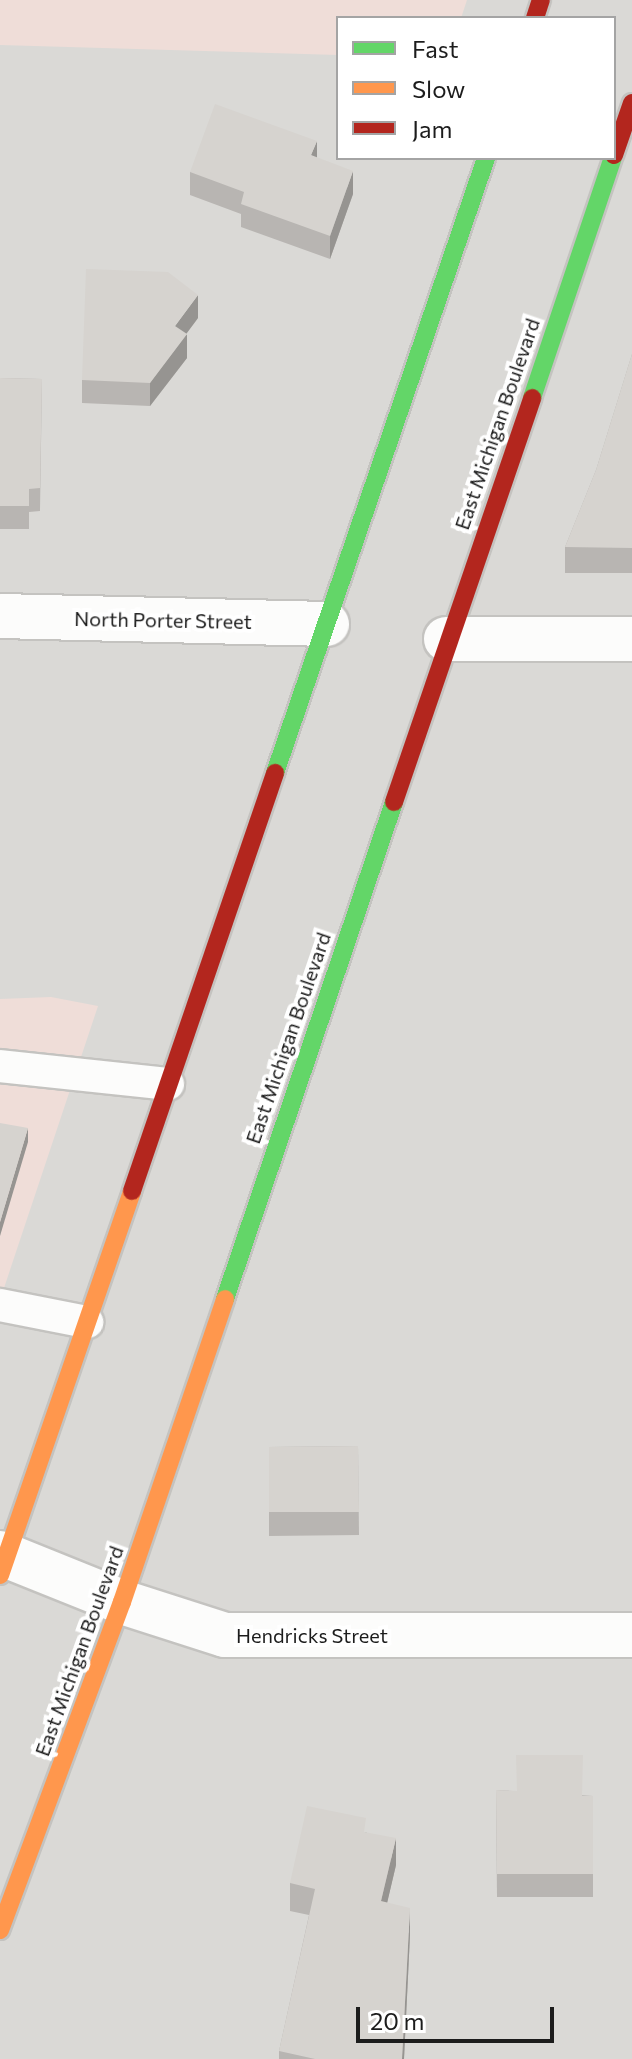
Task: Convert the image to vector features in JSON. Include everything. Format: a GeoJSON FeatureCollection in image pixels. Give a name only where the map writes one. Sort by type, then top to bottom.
{"type":"FeatureCollection","features":[{"type":"Feature","properties":{"kind":"main road","name":"East Michigan Boulevard"},"geometry":{"type":"LineString","coordinates":[[616,150],[632,103]]}},
{"type":"Feature","properties":{"kind":"main road"},"geometry":{"type":"LineString","coordinates":[[2,1561],[87,1322],[485,160]]}},
{"type":"Feature","properties":{"kind":"main road","name":"East Michigan Boulevard"},"geometry":{"type":"LineString","coordinates":[[0,1930],[122,1602],[446,639],[613,160]]}},
{"type":"Feature","properties":{"kind":"street","name":"North Porter Street"},"geometry":{"type":"LineString","coordinates":[[0,616],[327,624]]}},
{"type":"Feature","properties":{"kind":"street"},"geometry":{"type":"LineString","coordinates":[[446,639],[632,639]]}},
{"type":"Feature","properties":{"kind":"street","name":"Hendricks Street"},"geometry":{"type":"LineString","coordinates":[[2,1561],[225,1635],[632,1635]]}},
{"type":"Feature","properties":{"kind":"lane"},"geometry":{"type":"LineString","coordinates":[[0,1066],[168,1084]]}},
{"type":"Feature","properties":{"kind":"lane"},"geometry":{"type":"LineString","coordinates":[[0,1305],[87,1322]]}},
{"type":"Feature","properties":{"kind":"shaded area"},"geometry":{"type":"Polygon","coordinates":[[[0,0],[632,0],[632,2059],[0,2059],[0,0]]]}},
{"type":"Feature","properties":{"kind":"shaded area"},"geometry":{"type":"Polygon","coordinates":[[[0,0],[467,0],[462,16],[336,16],[336,55],[0,45],[0,0]]]}},
{"type":"Feature","properties":{"kind":"shaded area"},"geometry":{"type":"Polygon","coordinates":[[[51,997],[98,1006],[0,1300],[0,999],[51,997]]]}},
{"type":"Feature","properties":{"kind":"building"},"geometry":{"type":"Polygon","coordinates":[[[215,104],[317,141],[311,155],[353,171],[330,236],[241,204],[244,192],[190,172],[215,104]]]}},
{"type":"Feature","properties":{"kind":"building"},"geometry":{"type":"Polygon","coordinates":[[[86,269],[168,272],[198,295],[175,326],[187,334],[150,383],[82,380],[86,269]]]}},
{"type":"Feature","properties":{"kind":"building"},"geometry":{"type":"Polygon","coordinates":[[[632,354],[632,548],[565,547],[596,470],[632,354]]]}},
{"type":"Feature","properties":{"kind":"building"},"geometry":{"type":"Polygon","coordinates":[[[0,378],[42,379],[40,488],[29,489],[29,506],[0,506],[0,378]]]}},
{"type":"Feature","properties":{"kind":"building"},"geometry":{"type":"Polygon","coordinates":[[[0,1123],[28,1128],[0,1222],[0,1123]]]}},
{"type":"Feature","properties":{"kind":"building"},"geometry":{"type":"Polygon","coordinates":[[[358,1446],[359,1512],[269,1512],[269,1447],[358,1446]]]}},
{"type":"Feature","properties":{"kind":"building"},"geometry":{"type":"Polygon","coordinates":[[[516,1755],[583,1755],[582,1796],[593,1796],[593,1874],[497,1874],[496,1790],[517,1791],[516,1755]]]}},
{"type":"Feature","properties":{"kind":"building"},"geometry":{"type":"Polygon","coordinates":[[[307,1806],[366,1818],[364,1832],[396,1838],[381,1901],[410,1908],[402,2059],[315,2059],[279,2051],[315,1889],[290,1883],[307,1806]]]}},
{"type":"Feature","properties":{"kind":"traffic: fast"},"geometry":{"type":"LineString","coordinates":[[275,773],[485,160]]}},
{"type":"Feature","properties":{"kind":"traffic: fast"},"geometry":{"type":"LineString","coordinates":[[532,398],[612,160]]}},
{"type":"Feature","properties":{"kind":"traffic: fast"},"geometry":{"type":"LineString","coordinates":[[225,1299],[394,802]]}},
{"type":"Feature","properties":{"kind":"traffic: slow"},"geometry":{"type":"LineString","coordinates":[[0,1575],[132,1191]]}},
{"type":"Feature","properties":{"kind":"traffic: slow"},"geometry":{"type":"LineString","coordinates":[[0,1930],[122,1602],[225,1299]]}},
{"type":"Feature","properties":{"kind":"traffic: jam"},"geometry":{"type":"LineString","coordinates":[[536,16],[541,0]]}},
{"type":"Feature","properties":{"kind":"traffic: jam"},"geometry":{"type":"LineString","coordinates":[[616,149],[632,103]]}},
{"type":"Feature","properties":{"kind":"traffic: jam"},"geometry":{"type":"LineString","coordinates":[[394,802],[532,398]]}},
{"type":"Feature","properties":{"kind":"traffic: jam"},"geometry":{"type":"LineString","coordinates":[[132,1191],[275,773]]}}]}
